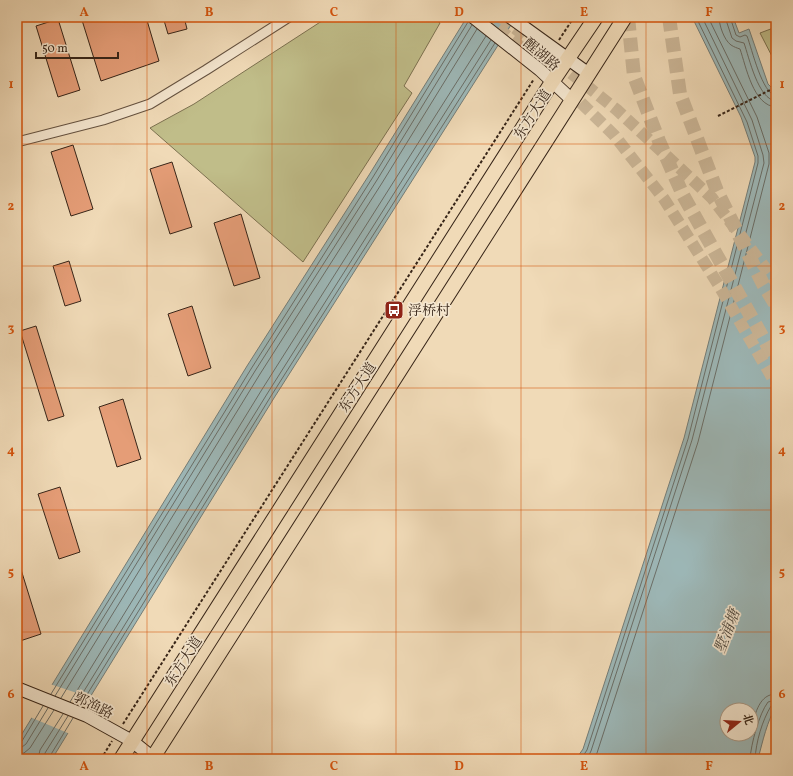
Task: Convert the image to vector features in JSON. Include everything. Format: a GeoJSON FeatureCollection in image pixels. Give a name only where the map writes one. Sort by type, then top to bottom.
{"type":"FeatureCollection","features":[{"type":"Feature","properties":{"kind":"main road","name":"醒湖路"},"geometry":{"type":"LineString","coordinates":[[473,17],[540,70],[571,100]]}},
{"type":"Feature","properties":{"kind":"main road","name":"东方大道"},"geometry":{"type":"LineString","coordinates":[[121,759],[552,82],[596,17]]}},
{"type":"Feature","properties":{"kind":"main road","name":"东方大道"},"geometry":{"type":"LineString","coordinates":[[153,758],[625,17]]}},
{"type":"Feature","properties":{"kind":"main road","name":"醒湖路"},"geometry":{"type":"LineString","coordinates":[[515,21],[589,74]]}},
{"type":"Feature","properties":{"kind":"main road","name":"郭渔路"},"geometry":{"type":"LineString","coordinates":[[17,688],[87,716],[132,741],[153,758]]}},
{"type":"Feature","properties":{"kind":"street"},"geometry":{"type":"LineString","coordinates":[[17,142],[103,120],[150,104],[289,17]]}},
{"type":"Feature","properties":{"kind":"path"},"geometry":{"type":"LineString","coordinates":[[553,49],[574,17]]}},
{"type":"Feature","properties":{"kind":"path"},"geometry":{"type":"LineString","coordinates":[[122,725],[540,70]]}},
{"type":"Feature","properties":{"kind":"path"},"geometry":{"type":"LineString","coordinates":[[718,116],[776,87]]}},
{"type":"Feature","properties":{"kind":"path"},"geometry":{"type":"LineString","coordinates":[[100,759],[113,739]]}},
{"type":"Feature","properties":{"kind":"shaded area"},"geometry":{"type":"Polygon","coordinates":[[[328,17],[433,17],[440,23],[404,86],[412,93],[303,262],[150,128],[194,104],[328,17]]]}},
{"type":"Feature","properties":{"kind":"shaded area"},"geometry":{"type":"Polygon","coordinates":[[[776,27],[776,64],[760,33],[776,27]]]}},
{"type":"Feature","properties":{"kind":"water"},"geometry":{"type":"Polygon","coordinates":[[[467,17],[516,17],[274,398],[52,759],[17,759],[17,742],[247,366],[369,175],[467,17]]]}},
{"type":"Feature","properties":{"kind":"water","name":"墅浦塘"},"geometry":{"type":"Polygon","coordinates":[[[692,17],[733,17],[739,33],[749,29],[768,84],[776,92],[776,706],[768,725],[758,759],[576,759],[583,749],[684,438],[755,162],[755,157],[741,117],[692,17]]]}},
{"type":"Feature","properties":{"kind":"pier"},"geometry":{"type":"Polygon","coordinates":[[[50,684],[92,698],[70,734],[30,717],[50,684]]]}},
{"type":"Feature","properties":{"kind":"building"},"geometry":{"type":"Polygon","coordinates":[[[81,17],[146,17],[159,61],[101,81],[81,17]]]}},
{"type":"Feature","properties":{"kind":"building"},"geometry":{"type":"Polygon","coordinates":[[[163,17],[184,17],[187,29],[168,34],[163,17]]]}},
{"type":"Feature","properties":{"kind":"building"},"geometry":{"type":"Polygon","coordinates":[[[58,19],[80,90],[58,97],[36,26],[58,19]]]}},
{"type":"Feature","properties":{"kind":"building"},"geometry":{"type":"Polygon","coordinates":[[[73,145],[93,209],[71,216],[51,152],[73,145]]]}},
{"type":"Feature","properties":{"kind":"building"},"geometry":{"type":"Polygon","coordinates":[[[172,162],[192,227],[170,234],[150,169],[172,162]]]}},
{"type":"Feature","properties":{"kind":"building"},"geometry":{"type":"Polygon","coordinates":[[[241,214],[260,278],[234,286],[214,223],[241,214]]]}},
{"type":"Feature","properties":{"kind":"building"},"geometry":{"type":"Polygon","coordinates":[[[69,261],[81,301],[65,306],[53,266],[69,261]]]}},
{"type":"Feature","properties":{"kind":"building"},"geometry":{"type":"Polygon","coordinates":[[[192,306],[211,368],[188,376],[168,314],[192,306]]]}},
{"type":"Feature","properties":{"kind":"building"},"geometry":{"type":"Polygon","coordinates":[[[36,326],[64,416],[48,421],[20,331],[36,326]]]}},
{"type":"Feature","properties":{"kind":"building"},"geometry":{"type":"Polygon","coordinates":[[[123,399],[141,459],[117,467],[99,407],[123,399]]]}},
{"type":"Feature","properties":{"kind":"building"},"geometry":{"type":"Polygon","coordinates":[[[60,487],[80,552],[59,559],[38,494],[60,487]]]}},
{"type":"Feature","properties":{"kind":"building"},"geometry":{"type":"Polygon","coordinates":[[[19,563],[41,634],[20,641],[17,632],[17,564],[19,563]]]}},
{"type":"Feature","properties":{"kind":"tunnel"},"geometry":{"type":"LineString","coordinates":[[484,17],[543,67]]}},
{"type":"Feature","properties":{"kind":"tunnel"},"geometry":{"type":"LineString","coordinates":[[501,17],[617,110],[712,198],[776,282]]}},
{"type":"Feature","properties":{"kind":"tunnel"},"geometry":{"type":"LineString","coordinates":[[628,17],[634,76],[659,141],[683,195],[776,361]]}},
{"type":"Feature","properties":{"kind":"tunnel"},"geometry":{"type":"LineString","coordinates":[[669,17],[680,94],[717,191],[763,284],[776,305]]}},
{"type":"Feature","properties":{"kind":"tunnel"},"geometry":{"type":"LineString","coordinates":[[568,90],[614,135],[664,199],[718,284],[776,384]]}},
{"type":"Feature","properties":{"kind":"place","name":"浮桥村"},"geometry":{"type":"Point","coordinates":[394,310]}}]}
